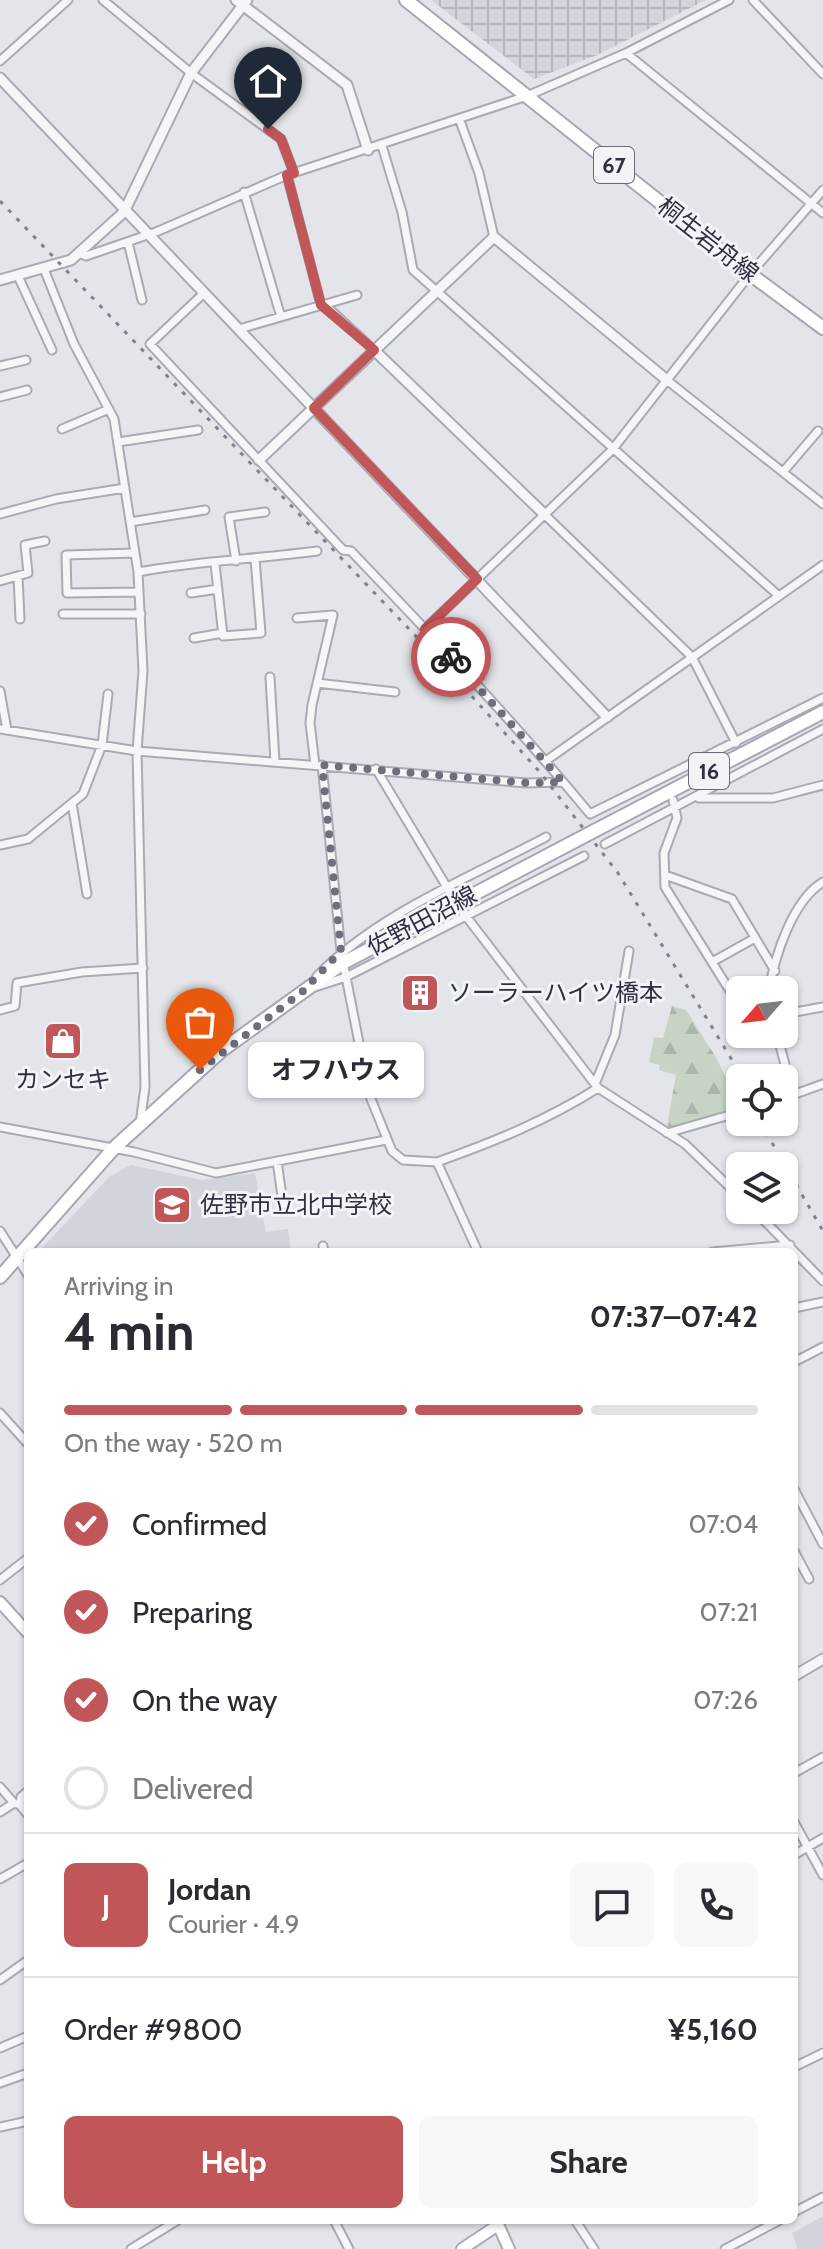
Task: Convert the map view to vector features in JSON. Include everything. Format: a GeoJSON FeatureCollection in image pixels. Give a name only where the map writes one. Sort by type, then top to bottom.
{"type":"FeatureCollection","features":[{"type":"Feature","properties":{"kind":"main road","name":"桐生岩舟線"},"geometry":{"type":"LineString","coordinates":[[406,0],[750,274],[823,328]]}},
{"type":"Feature","properties":{"kind":"main road","name":"佐野田沼線"},"geometry":{"type":"LineString","coordinates":[[27,1248],[114,1148],[140,1124],[221,1051],[302,992],[342,957],[823,712]]}},
{"type":"Feature","properties":{"kind":"main road","name":"佐野田沼線"},"geometry":{"type":"LineString","coordinates":[[0,1277],[24,1251]]}},
{"type":"Feature","properties":{"kind":"main road"},"geometry":{"type":"LineString","coordinates":[[0,1602],[24,1629]]}},
{"type":"Feature","properties":{"kind":"main road"},"geometry":{"type":"LineString","coordinates":[[462,2249],[497,2224]]}},
{"type":"Feature","properties":{"kind":"main road"},"geometry":{"type":"LineString","coordinates":[[501,2224],[509,2249]]}},
{"type":"Feature","properties":{"kind":"street"},"geometry":{"type":"LineString","coordinates":[[0,61],[68,0]]}},
{"type":"Feature","properties":{"kind":"street"},"geometry":{"type":"LineString","coordinates":[[103,0],[191,73],[281,139],[322,304],[374,350],[692,657],[736,743]]}},
{"type":"Feature","properties":{"kind":"street"},"geometry":{"type":"LineString","coordinates":[[79,253],[86,256],[128,242],[290,174],[460,121],[527,96],[626,53],[729,0]]}},
{"type":"Feature","properties":{"kind":"street"},"geometry":{"type":"LineString","coordinates":[[753,0],[823,74]]}},
{"type":"Feature","properties":{"kind":"street"},"geometry":{"type":"LineString","coordinates":[[0,280],[65,263],[124,212],[191,73],[242,2],[347,85],[368,150]]}},
{"type":"Feature","properties":{"kind":"street"},"geometry":{"type":"LineString","coordinates":[[626,53],[823,213]]}},
{"type":"Feature","properties":{"kind":"street"},"geometry":{"type":"LineString","coordinates":[[1,80],[607,717]]}},
{"type":"Feature","properties":{"kind":"street"},"geometry":{"type":"LineString","coordinates":[[460,121],[479,173],[494,237],[823,504]]}},
{"type":"Feature","properties":{"kind":"street"},"geometry":{"type":"LineString","coordinates":[[382,146],[402,212],[413,270],[779,596]]}},
{"type":"Feature","properties":{"kind":"street"},"geometry":{"type":"LineString","coordinates":[[425,629],[612,450],[750,274],[823,190]]}},
{"type":"Feature","properties":{"kind":"street"},"geometry":{"type":"LineString","coordinates":[[244,192],[281,317]]}},
{"type":"Feature","properties":{"kind":"street"},"geometry":{"type":"LineString","coordinates":[[259,460],[494,237]]}},
{"type":"Feature","properties":{"kind":"street"},"geometry":{"type":"LineString","coordinates":[[128,242],[142,300]]}},
{"type":"Feature","properties":{"kind":"street"},"geometry":{"type":"LineString","coordinates":[[44,269],[74,344],[109,409],[118,442],[138,572],[143,671],[137,751],[145,1087],[140,1124]]}},
{"type":"Feature","properties":{"kind":"street"},"geometry":{"type":"LineString","coordinates":[[18,276],[52,350]]}},
{"type":"Feature","properties":{"kind":"street"},"geometry":{"type":"LineString","coordinates":[[204,293],[150,344],[343,550],[351,551],[425,629],[547,760],[590,814],[664,781],[823,698]]}},
{"type":"Feature","properties":{"kind":"street"},"geometry":{"type":"LineString","coordinates":[[239,329],[357,295]]}},
{"type":"Feature","properties":{"kind":"street"},"geometry":{"type":"LineString","coordinates":[[0,366],[26,360]]}},
{"type":"Feature","properties":{"kind":"street"},"geometry":{"type":"LineString","coordinates":[[0,397],[27,390]]}},
{"type":"Feature","properties":{"kind":"street"},"geometry":{"type":"LineString","coordinates":[[62,429],[109,409]]}},
{"type":"Feature","properties":{"kind":"street"},"geometry":{"type":"LineString","coordinates":[[118,442],[198,430]]}},
{"type":"Feature","properties":{"kind":"street"},"geometry":{"type":"LineString","coordinates":[[783,472],[818,431]]}},
{"type":"Feature","properties":{"kind":"street"},"geometry":{"type":"LineString","coordinates":[[0,514],[56,499],[125,488]]}},
{"type":"Feature","properties":{"kind":"street"},"geometry":{"type":"LineString","coordinates":[[130,522],[205,510]]}},
{"type":"Feature","properties":{"kind":"street"},"geometry":{"type":"LineString","coordinates":[[236,561],[229,517],[265,512]]}},
{"type":"Feature","properties":{"kind":"street"},"geometry":{"type":"LineString","coordinates":[[0,581],[28,573],[25,545],[45,541]]}},
{"type":"Feature","properties":{"kind":"street"},"geometry":{"type":"LineString","coordinates":[[138,572],[191,562],[215,564],[317,551]]}},
{"type":"Feature","properties":{"kind":"street"},"geometry":{"type":"LineString","coordinates":[[135,553],[66,555],[67,593],[139,592]]}},
{"type":"Feature","properties":{"kind":"street"},"geometry":{"type":"LineString","coordinates":[[194,638],[223,633],[261,633],[255,559]]}},
{"type":"Feature","properties":{"kind":"street"},"geometry":{"type":"LineString","coordinates":[[215,564],[223,633]]}},
{"type":"Feature","properties":{"kind":"street"},"geometry":{"type":"LineString","coordinates":[[547,760],[823,565]]}},
{"type":"Feature","properties":{"kind":"street"},"geometry":{"type":"LineString","coordinates":[[18,576],[20,619]]}},
{"type":"Feature","properties":{"kind":"street"},"geometry":{"type":"LineString","coordinates":[[191,593],[218,589]]}},
{"type":"Feature","properties":{"kind":"street"},"geometry":{"type":"LineString","coordinates":[[63,614],[141,614]]}},
{"type":"Feature","properties":{"kind":"street"},"geometry":{"type":"LineString","coordinates":[[297,618],[333,615],[310,723],[342,957],[369,1094],[392,1151],[403,1160],[437,1162],[499,1141],[557,1113],[597,1086],[615,1035],[629,951]]}},
{"type":"Feature","properties":{"kind":"street"},"geometry":{"type":"LineString","coordinates":[[270,677],[275,762]]}},
{"type":"Feature","properties":{"kind":"street"},"geometry":{"type":"LineString","coordinates":[[317,683],[395,692]]}},
{"type":"Feature","properties":{"kind":"street"},"geometry":{"type":"LineString","coordinates":[[0,691],[3,729],[137,751],[527,783],[563,782]]}},
{"type":"Feature","properties":{"kind":"street"},"geometry":{"type":"LineString","coordinates":[[0,845],[28,839],[83,794],[102,745],[108,694]]}},
{"type":"Feature","properties":{"kind":"street"},"geometry":{"type":"LineString","coordinates":[[605,844],[675,804],[697,798],[823,729]]}},
{"type":"Feature","properties":{"kind":"street"},"geometry":{"type":"LineString","coordinates":[[376,769],[450,891]]}},
{"type":"Feature","properties":{"kind":"street"},"geometry":{"type":"LineString","coordinates":[[697,798],[773,798],[823,785]]}},
{"type":"Feature","properties":{"kind":"street"},"geometry":{"type":"LineString","coordinates":[[72,803],[87,894]]}},
{"type":"Feature","properties":{"kind":"street"},"geometry":{"type":"LineString","coordinates":[[675,804],[677,818],[664,853],[665,887],[726,984]]}},
{"type":"Feature","properties":{"kind":"street"},"geometry":{"type":"LineString","coordinates":[[342,957],[400,914],[450,891],[546,837]]}},
{"type":"Feature","properties":{"kind":"street"},"geometry":{"type":"LineString","coordinates":[[302,992],[346,977],[463,913],[584,856]]}},
{"type":"Feature","properties":{"kind":"street"},"geometry":{"type":"LineString","coordinates":[[665,875],[732,899],[775,971]]}},
{"type":"Feature","properties":{"kind":"street"},"geometry":{"type":"LineString","coordinates":[[773,976],[804,898],[823,882]]}},
{"type":"Feature","properties":{"kind":"street"},"geometry":{"type":"LineString","coordinates":[[463,913],[597,1086],[685,1144],[726,1184]]}},
{"type":"Feature","properties":{"kind":"street"},"geometry":{"type":"LineString","coordinates":[[712,962],[755,938]]}},
{"type":"Feature","properties":{"kind":"street"},"geometry":{"type":"LineString","coordinates":[[0,1010],[15,1006],[17,983],[82,972],[143,968]]}},
{"type":"Feature","properties":{"kind":"street"},"geometry":{"type":"LineString","coordinates":[[798,1011],[823,1007]]}},
{"type":"Feature","properties":{"kind":"street"},"geometry":{"type":"LineString","coordinates":[[798,1093],[823,1084]]}},
{"type":"Feature","properties":{"kind":"street"},"geometry":{"type":"LineString","coordinates":[[667,1133],[726,1116]]}},
{"type":"Feature","properties":{"kind":"street"},"geometry":{"type":"LineString","coordinates":[[0,1127],[114,1148],[206,1172],[386,1140]]}},
{"type":"Feature","properties":{"kind":"street"},"geometry":{"type":"LineString","coordinates":[[277,1161],[284,1210]]}},
{"type":"Feature","properties":{"kind":"street"},"geometry":{"type":"LineString","coordinates":[[437,1162],[476,1248]]}},
{"type":"Feature","properties":{"kind":"street"},"geometry":{"type":"LineString","coordinates":[[768,1224],[793,1248]]}},
{"type":"Feature","properties":{"kind":"street"},"geometry":{"type":"LineString","coordinates":[[0,1231],[24,1268]]}},
{"type":"Feature","properties":{"kind":"street"},"geometry":{"type":"LineString","coordinates":[[757,1248],[790,1245]]}},
{"type":"Feature","properties":{"kind":"street"},"geometry":{"type":"LineString","coordinates":[[798,1254],[823,1281]]}},
{"type":"Feature","properties":{"kind":"street"},"geometry":{"type":"LineString","coordinates":[[798,1307],[823,1302]]}},
{"type":"Feature","properties":{"kind":"street"},"geometry":{"type":"LineString","coordinates":[[798,1360],[823,1347]]}},
{"type":"Feature","properties":{"kind":"street"},"geometry":{"type":"LineString","coordinates":[[0,1413],[24,1440]]}},
{"type":"Feature","properties":{"kind":"street"},"geometry":{"type":"LineString","coordinates":[[798,1497],[823,1544]]}},
{"type":"Feature","properties":{"kind":"street"},"geometry":{"type":"LineString","coordinates":[[798,1558],[809,1579]]}},
{"type":"Feature","properties":{"kind":"street"},"geometry":{"type":"LineString","coordinates":[[0,1580],[24,1561]]}},
{"type":"Feature","properties":{"kind":"street"},"geometry":{"type":"LineString","coordinates":[[798,1674],[823,1659]]}},
{"type":"Feature","properties":{"kind":"street"},"geometry":{"type":"LineString","coordinates":[[798,1771],[823,1757]]}},
{"type":"Feature","properties":{"kind":"street"},"geometry":{"type":"LineString","coordinates":[[0,1787],[24,1811]]}},
{"type":"Feature","properties":{"kind":"street"},"geometry":{"type":"LineString","coordinates":[[0,1812],[17,1804],[24,1794]]}},
{"type":"Feature","properties":{"kind":"street"},"geometry":{"type":"LineString","coordinates":[[798,1829],[823,1875]]}},
{"type":"Feature","properties":{"kind":"street"},"geometry":{"type":"LineString","coordinates":[[798,1853],[823,1838]]}},
{"type":"Feature","properties":{"kind":"street"},"geometry":{"type":"LineString","coordinates":[[0,1879],[24,1865]]}},
{"type":"Feature","properties":{"kind":"street"},"geometry":{"type":"LineString","coordinates":[[0,1980],[24,1963]]}},
{"type":"Feature","properties":{"kind":"street"},"geometry":{"type":"LineString","coordinates":[[0,2048],[24,2038]]}},
{"type":"Feature","properties":{"kind":"street"},"geometry":{"type":"LineString","coordinates":[[798,2065],[823,2053]]}},
{"type":"Feature","properties":{"kind":"street"},"geometry":{"type":"LineString","coordinates":[[0,2083],[24,2074]]}},
{"type":"Feature","properties":{"kind":"street"},"geometry":{"type":"LineString","coordinates":[[0,2127],[24,2122]]}},
{"type":"Feature","properties":{"kind":"street"},"geometry":{"type":"LineString","coordinates":[[798,2210],[823,2197]]}},
{"type":"Feature","properties":{"kind":"street"},"geometry":{"type":"LineString","coordinates":[[131,2249],[172,2224]]}},
{"type":"Feature","properties":{"kind":"street"},"geometry":{"type":"LineString","coordinates":[[336,2224],[349,2249]]}},
{"type":"Feature","properties":{"kind":"street"},"geometry":{"type":"LineString","coordinates":[[578,2224],[594,2249]]}},
{"type":"Feature","properties":{"kind":"street"},"geometry":{"type":"LineString","coordinates":[[725,2249],[772,2224]]}},
{"type":"Feature","properties":{"kind":"shaded area"},"geometry":{"type":"Polygon","coordinates":[[[431,0],[706,0],[597,55],[534,79],[431,0]]]}},
{"type":"Feature","properties":{"kind":"shaded area","name":"佐野市立北中学校"},"geometry":{"type":"Polygon","coordinates":[[[131,1165],[202,1180],[255,1173],[266,1232],[288,1229],[290,1248],[42,1248],[110,1176],[131,1165]]]}},
{"type":"Feature","properties":{"kind":"shaded area"},"geometry":{"type":"Polygon","coordinates":[[[823,2216],[823,2249],[798,2249],[792,2233],[823,2216]]]}},
{"type":"Feature","properties":{"kind":"green space"},"geometry":{"type":"Polygon","coordinates":[[[672,1006],[686,1010],[726,1078],[726,1112],[673,1128],[667,1126],[676,1075],[659,1070],[660,1065],[649,1062],[654,1037],[663,1038],[672,1006]]]}},
{"type":"Feature","properties":{"kind":"railway"},"geometry":{"type":"LineString","coordinates":[[0,201],[451,673],[538,770],[618,873],[734,1064]]}},
{"type":"Feature","properties":{"kind":"railway"},"geometry":{"type":"LineString","coordinates":[[768,1136],[823,1231]]}},
{"type":"Feature","properties":{"kind":"way so far"},"geometry":{"type":"LineString","coordinates":[[200,1070],[302,992],[341,951],[322,765],[527,783],[563,782],[547,760],[451,657]]}},
{"type":"Feature","properties":{"kind":"place","name":"ソーラーハイツ橋本"},"geometry":{"type":"Point","coordinates":[420,993]}},
{"type":"Feature","properties":{"kind":"place","name":"カンセキ"},"geometry":{"type":"Point","coordinates":[63,1041]}},
{"type":"Feature","properties":{"kind":"place","name":"オフハウス"},"geometry":{"type":"Point","coordinates":[200,1070]}},
{"type":"Feature","properties":{"kind":"place","name":"佐野市立北中学校"},"geometry":{"type":"Point","coordinates":[172,1205]}},
{"type":"Feature","properties":{"kind":"route"},"geometry":{"type":"LineString","coordinates":[[268,129],[281,139],[294,173],[287,175],[321,305],[324,304],[374,350],[314,408],[477,579],[425,629],[451,657]]}}]}
